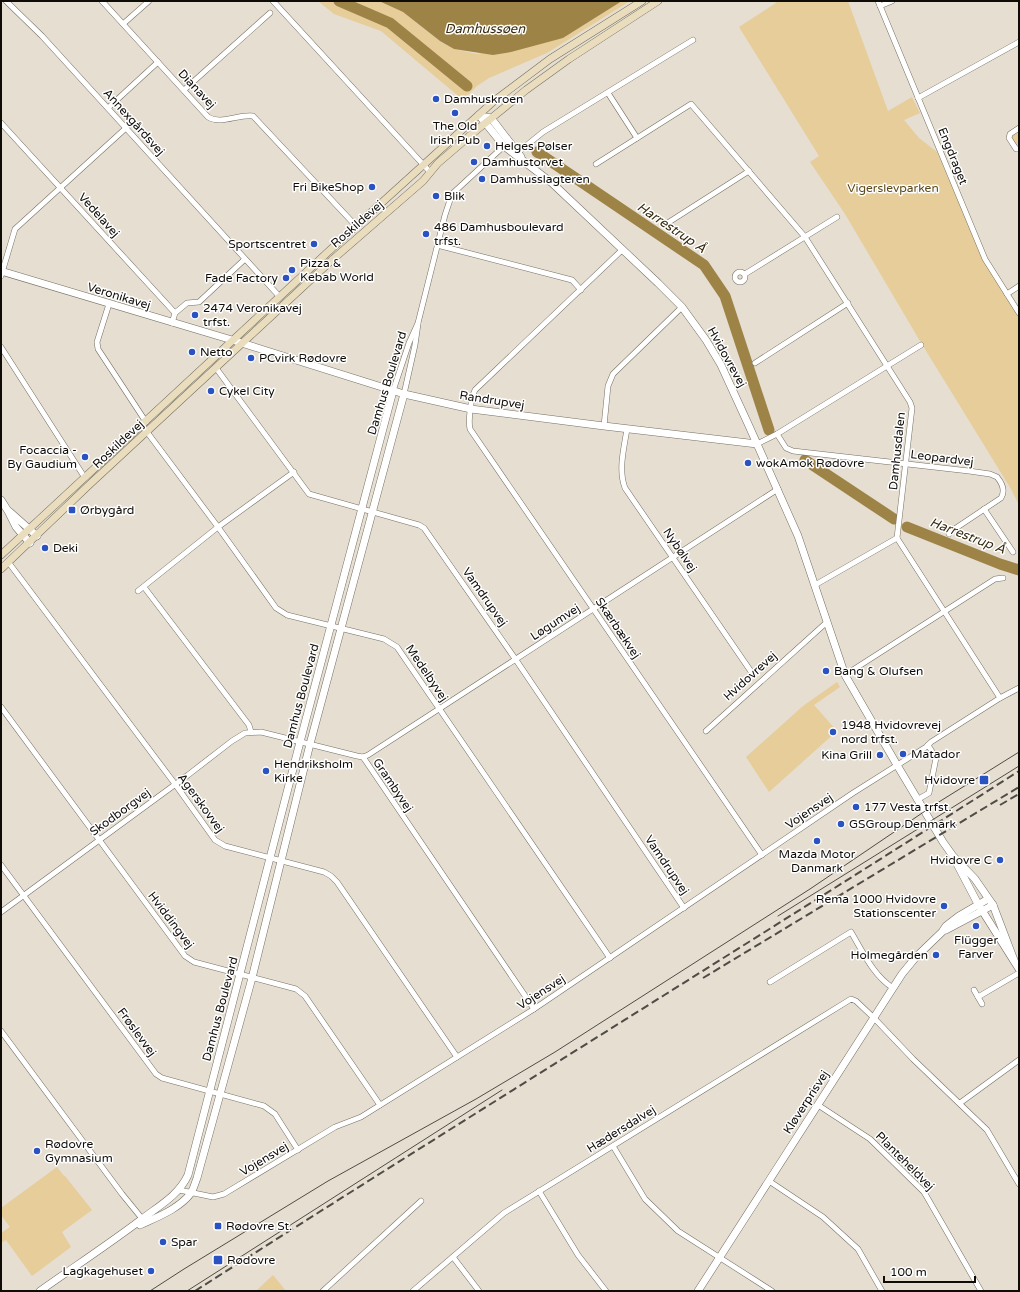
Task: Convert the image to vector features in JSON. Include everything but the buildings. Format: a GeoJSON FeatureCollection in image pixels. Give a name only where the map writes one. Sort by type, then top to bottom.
{"type":"FeatureCollection","features":[{"type":"Feature","properties":{"kind":"main road","name":"Roskildevej"},"geometry":{"type":"LineString","coordinates":[[1,555],[146,422],[232,340],[494,101],[550,59],[642,1]]}},
{"type":"Feature","properties":{"kind":"main road","name":"Roskildevej"},"geometry":{"type":"LineString","coordinates":[[1,570],[241,344],[332,260],[423,181],[438,164],[488,120],[568,60],[658,1]]}},
{"type":"Feature","properties":{"kind":"street","name":"Annexgårdsvej"},"geometry":{"type":"LineString","coordinates":[[6,1],[42,36],[280,296]]}},
{"type":"Feature","properties":{"kind":"street","name":"Dianavej"},"geometry":{"type":"LineString","coordinates":[[102,1],[208,117],[212,120],[247,115],[253,116],[356,226]]}},
{"type":"Feature","properties":{"kind":"street"},"geometry":{"type":"LineString","coordinates":[[123,24],[149,1]]}},
{"type":"Feature","properties":{"kind":"street"},"geometry":{"type":"LineString","coordinates":[[273,1],[430,172]]}},
{"type":"Feature","properties":{"kind":"street"},"geometry":{"type":"LineString","coordinates":[[879,3],[892,1]]}},
{"type":"Feature","properties":{"kind":"street","name":"Engdraget"},"geometry":{"type":"LineString","coordinates":[[879,3],[985,259],[1019,313]]}},
{"type":"Feature","properties":{"kind":"street"},"geometry":{"type":"LineString","coordinates":[[184,90],[270,12]]}},
{"type":"Feature","properties":{"kind":"street"},"geometry":{"type":"LineString","coordinates":[[516,154],[543,132],[693,40]]}},
{"type":"Feature","properties":{"kind":"street"},"geometry":{"type":"LineString","coordinates":[[918,98],[1019,42]]}},
{"type":"Feature","properties":{"kind":"street"},"geometry":{"type":"LineString","coordinates":[[108,108],[158,62]]}},
{"type":"Feature","properties":{"kind":"street"},"geometry":{"type":"LineString","coordinates":[[608,93],[637,138]]}},
{"type":"Feature","properties":{"kind":"street","name":"Damhusdalen"},"geometry":{"type":"LineString","coordinates":[[596,164],[691,104],[805,237],[912,405],[897,538]]}},
{"type":"Feature","properties":{"kind":"street"},"geometry":{"type":"LineString","coordinates":[[479,115],[488,120]]}},
{"type":"Feature","properties":{"kind":"street","name":"Hvidovrevej"},"geometry":{"type":"LineString","coordinates":[[488,120],[504,146],[552,183],[623,249],[682,307],[706,340],[721,365],[798,536],[845,675],[917,800],[953,856],[980,908],[1019,968]]}},
{"type":"Feature","properties":{"kind":"street","name":"Hvidovrevej"},"geometry":{"type":"LineString","coordinates":[[488,120],[516,154]]}},
{"type":"Feature","properties":{"kind":"street","name":"Vedelavej"},"geometry":{"type":"LineString","coordinates":[[1,123],[175,313]]}},
{"type":"Feature","properties":{"kind":"street"},"geometry":{"type":"LineString","coordinates":[[2,273],[15,229],[126,128]]}},
{"type":"Feature","properties":{"kind":"street"},"geometry":{"type":"LineString","coordinates":[[1019,128],[1010,134],[1009,138],[1016,149],[1019,149]]}},
{"type":"Feature","properties":{"kind":"street","name":"Damhus Boulevard"},"geometry":{"type":"LineString","coordinates":[[191,1192],[198,1178],[252,978],[310,744],[404,394],[415,345],[418,323],[446,210],[452,194],[504,146]]}},
{"type":"Feature","properties":{"kind":"street"},"geometry":{"type":"LineString","coordinates":[[666,224],[749,171]]}},
{"type":"Feature","properties":{"kind":"street"},"geometry":{"type":"LineString","coordinates":[[744,274],[837,217]]}},
{"type":"Feature","properties":{"kind":"street"},"geometry":{"type":"LineString","coordinates":[[437,245],[572,280],[581,290]]}},
{"type":"Feature","properties":{"kind":"street","name":"Skærbækvej"},"geometry":{"type":"LineString","coordinates":[[623,249],[475,390],[469,422],[470,429],[762,855]]}},
{"type":"Feature","properties":{"kind":"street"},"geometry":{"type":"LineString","coordinates":[[172,323],[175,313],[187,303],[199,302],[245,259]]}},
{"type":"Feature","properties":{"kind":"street","name":"Veronikavej"},"geometry":{"type":"LineString","coordinates":[[2,273],[232,340]]}},
{"type":"Feature","properties":{"kind":"street"},"geometry":{"type":"LineString","coordinates":[[1007,294],[1019,286]]}},
{"type":"Feature","properties":{"kind":"street"},"geometry":{"type":"LineString","coordinates":[[755,363],[848,303]]}},
{"type":"Feature","properties":{"kind":"street"},"geometry":{"type":"LineString","coordinates":[[109,304],[97,342],[98,348],[146,422]]}},
{"type":"Feature","properties":{"kind":"street"},"geometry":{"type":"LineString","coordinates":[[604,426],[608,386],[613,374],[682,307]]}},
{"type":"Feature","properties":{"kind":"street","name":"Damhus Boulevard"},"geometry":{"type":"LineString","coordinates":[[179,1190],[188,1176],[300,742],[393,391],[409,343],[418,323]]}},
{"type":"Feature","properties":{"kind":"street","name":"Randrupvej"},"geometry":{"type":"LineString","coordinates":[[232,340],[393,391],[471,409],[757,444]]}},
{"type":"Feature","properties":{"kind":"street"},"geometry":{"type":"LineString","coordinates":[[757,444],[777,434],[921,345]]}},
{"type":"Feature","properties":{"kind":"street"},"geometry":{"type":"LineString","coordinates":[[1,346],[85,478]]}},
{"type":"Feature","properties":{"kind":"street","name":"Vamdrupvej"},"geometry":{"type":"LineString","coordinates":[[216,368],[311,496],[363,508],[419,525],[424,528],[516,660],[684,908]]}},
{"type":"Feature","properties":{"kind":"street","name":"Nybølvej"},"geometry":{"type":"LineString","coordinates":[[627,429],[622,479],[625,488],[752,673]]}},
{"type":"Feature","properties":{"kind":"street","name":"Medelbyvej"},"geometry":{"type":"LineString","coordinates":[[147,432],[276,608],[287,615],[384,639],[393,644],[400,651],[610,958]]}},
{"type":"Feature","properties":{"kind":"street","name":"Leopardvej"},"geometry":{"type":"LineString","coordinates":[[777,434],[789,450],[969,471],[990,474],[998,477],[1002,485],[1003,495],[999,500],[949,534]]}},
{"type":"Feature","properties":{"kind":"street"},"geometry":{"type":"LineString","coordinates":[[138,591],[218,527],[294,472]]}},
{"type":"Feature","properties":{"kind":"street","name":"Løgumvej"},"geometry":{"type":"LineString","coordinates":[[363,757],[516,660],[778,489]]}},
{"type":"Feature","properties":{"kind":"street"},"geometry":{"type":"LineString","coordinates":[[1,500],[14,524],[30,542]]}},
{"type":"Feature","properties":{"kind":"street"},"geometry":{"type":"LineString","coordinates":[[984,509],[1013,552]]}},
{"type":"Feature","properties":{"kind":"street"},"geometry":{"type":"LineString","coordinates":[[8,511],[37,536]]}},
{"type":"Feature","properties":{"kind":"street"},"geometry":{"type":"LineString","coordinates":[[814,585],[897,538],[1000,698]]}},
{"type":"Feature","properties":{"kind":"street","name":"Agerskovvej"},"geometry":{"type":"LineString","coordinates":[[9,562],[219,844],[324,872],[332,876],[457,1057]]}},
{"type":"Feature","properties":{"kind":"street"},"geometry":{"type":"LineString","coordinates":[[845,675],[995,579],[1003,578]]}},
{"type":"Feature","properties":{"kind":"street"},"geometry":{"type":"LineString","coordinates":[[144,587],[246,722],[251,732]]}},
{"type":"Feature","properties":{"kind":"street","name":"Hvidovrevej"},"geometry":{"type":"LineString","coordinates":[[706,731],[827,622]]}},
{"type":"Feature","properties":{"kind":"street","name":"Vojensvej"},"geometry":{"type":"LineString","coordinates":[[179,1190],[213,1197],[228,1192],[335,1127],[360,1117],[534,1009],[897,765],[1000,698],[1019,688]]}},
{"type":"Feature","properties":{"kind":"street","name":"Hviddingvej"},"geometry":{"type":"LineString","coordinates":[[1,707],[185,956],[194,962],[296,989],[305,996],[380,1105]]}},
{"type":"Feature","properties":{"kind":"street","name":"Skodborgvej"},"geometry":{"type":"LineString","coordinates":[[1,912],[232,741],[245,733],[251,732]]}},
{"type":"Feature","properties":{"kind":"street","name":"Grambyvej"},"geometry":{"type":"LineString","coordinates":[[251,732],[262,732],[363,757],[534,1009]]}},
{"type":"Feature","properties":{"kind":"street"},"geometry":{"type":"LineString","coordinates":[[917,800],[929,793],[936,758],[928,745]]}},
{"type":"Feature","properties":{"kind":"street","name":"Hvidovrevej"},"geometry":{"type":"LineString","coordinates":[[953,856],[975,880],[993,906],[1014,960]]}},
{"type":"Feature","properties":{"kind":"street","name":"Frøslevvej"},"geometry":{"type":"LineString","coordinates":[[1,865],[156,1074],[162,1078],[264,1106],[275,1114],[298,1150]]}},
{"type":"Feature","properties":{"kind":"street","name":"Kløverprisvej"},"geometry":{"type":"LineString","coordinates":[[980,908],[988,899]]}},
{"type":"Feature","properties":{"kind":"street","name":"Kløverprisvej"},"geometry":{"type":"LineString","coordinates":[[698,1291],[908,967],[946,926],[959,916],[980,908],[993,906]]}},
{"type":"Feature","properties":{"kind":"street"},"geometry":{"type":"LineString","coordinates":[[770,982],[851,932],[877,975],[893,988]]}},
{"type":"Feature","properties":{"kind":"street"},"geometry":{"type":"LineString","coordinates":[[978,997],[1019,973]]}},
{"type":"Feature","properties":{"kind":"street"},"geometry":{"type":"LineString","coordinates":[[974,990],[982,1004]]}},
{"type":"Feature","properties":{"kind":"street","name":"Hædersdalvej"},"geometry":{"type":"LineString","coordinates":[[413,1291],[504,1213],[851,999],[856,1001],[874,1018]]}},
{"type":"Feature","properties":{"kind":"street"},"geometry":{"type":"LineString","coordinates":[[874,1018],[913,1059],[987,1130],[1019,1184]]}},
{"type":"Feature","properties":{"kind":"street"},"geometry":{"type":"LineString","coordinates":[[1,1031],[118,1188],[144,1220]]}},
{"type":"Feature","properties":{"kind":"street"},"geometry":{"type":"LineString","coordinates":[[960,1103],[1019,1060]]}},
{"type":"Feature","properties":{"kind":"street","name":"Planteheldvej"},"geometry":{"type":"LineString","coordinates":[[818,1105],[870,1139],[924,1192],[981,1291]]}},
{"type":"Feature","properties":{"kind":"street"},"geometry":{"type":"LineString","coordinates":[[612,1146],[645,1199],[678,1231],[772,1291]]}},
{"type":"Feature","properties":{"kind":"street"},"geometry":{"type":"LineString","coordinates":[[769,1181],[823,1217],[858,1249],[882,1291]]}},
{"type":"Feature","properties":{"kind":"street"},"geometry":{"type":"LineString","coordinates":[[40,1291],[144,1220],[179,1190]]}},
{"type":"Feature","properties":{"kind":"street"},"geometry":{"type":"LineString","coordinates":[[539,1191],[578,1255],[606,1291]]}},
{"type":"Feature","properties":{"kind":"street"},"geometry":{"type":"LineString","coordinates":[[144,1220],[176,1206],[191,1192]]}},
{"type":"Feature","properties":{"kind":"street"},"geometry":{"type":"LineString","coordinates":[[323,1291],[421,1201]]}},
{"type":"Feature","properties":{"kind":"street"},"geometry":{"type":"LineString","coordinates":[[453,1257],[479,1291]]}},
{"type":"Feature","properties":{"kind":"green space"},"geometry":{"type":"Polygon","coordinates":[[[318,1],[379,1],[403,12],[440,41],[454,49],[477,54],[563,38],[622,1],[630,1],[547,53],[489,78],[477,86],[463,100],[381,31],[334,14],[318,1]]]}},
{"type":"Feature","properties":{"kind":"green space","name":"Vigerslevparken"},"geometry":{"type":"Polygon","coordinates":[[[775,1],[848,1],[888,111],[912,97],[920,113],[904,120],[919,138],[937,152],[983,260],[1019,317],[1019,505],[1011,489],[920,341],[845,214],[810,162],[819,156],[739,27],[776,3],[775,1]]]}},
{"type":"Feature","properties":{"kind":"green space"},"geometry":{"type":"Polygon","coordinates":[[[1019,130],[1019,147],[1012,139],[1012,136],[1019,130]]]}},
{"type":"Feature","properties":{"kind":"green space"},"geometry":{"type":"Polygon","coordinates":[[[837,682],[840,687],[814,705],[837,731],[769,792],[746,757],[803,706],[837,682]]]}},
{"type":"Feature","properties":{"kind":"green space"},"geometry":{"type":"Polygon","coordinates":[[[57,1167],[92,1210],[62,1232],[71,1247],[32,1276],[6,1240],[1,1243],[1,1233],[10,1227],[1,1215],[1,1208],[57,1167]]]}},
{"type":"Feature","properties":{"kind":"green space"},"geometry":{"type":"Polygon","coordinates":[[[273,1275],[286,1291],[256,1291],[273,1275]]]}},
{"type":"Feature","properties":{"kind":"water","name":"Damhussøen"},"geometry":{"type":"Polygon","coordinates":[[[379,1],[622,1],[563,38],[511,52],[493,55],[454,49],[440,41],[403,12],[379,1]]]}},
{"type":"Feature","properties":{"kind":"waterway","name":"Harrestrup Å"},"geometry":{"type":"LineString","coordinates":[[339,1],[390,23],[467,86]]}},
{"type":"Feature","properties":{"kind":"waterway","name":"Harrestrup Å"},"geometry":{"type":"LineString","coordinates":[[537,152],[704,265],[725,296],[769,430]]}},
{"type":"Feature","properties":{"kind":"waterway","name":"Harrestrup Å"},"geometry":{"type":"LineString","coordinates":[[805,460],[894,519]]}},
{"type":"Feature","properties":{"kind":"waterway","name":"Harrestrup Å"},"geometry":{"type":"LineString","coordinates":[[907,527],[1000,564],[1019,570]]}},
{"type":"Feature","properties":{"kind":"tram line"},"geometry":{"type":"LineString","coordinates":[[150,1291],[328,1181],[476,1099],[555,1052],[810,889],[934,805],[1019,752]]}},
{"type":"Feature","properties":{"kind":"tram line"},"geometry":{"type":"LineString","coordinates":[[778,916],[1019,766]]}},
{"type":"Feature","properties":{"kind":"tram line"},"geometry":{"type":"LineString","coordinates":[[187,1291],[502,1090]]}},
{"type":"Feature","properties":{"kind":"railway"},"geometry":{"type":"LineString","coordinates":[[195,1291],[1019,771]]}},
{"type":"Feature","properties":{"kind":"railway"},"geometry":{"type":"LineString","coordinates":[[703,978],[1019,787]]}},
{"type":"Feature","properties":{"kind":"railway"},"geometry":{"type":"LineString","coordinates":[[1000,805],[1019,794]]}},
{"type":"Feature","properties":{"kind":"place","name":"Damhuskroen"},"geometry":{"type":"Point","coordinates":[436,99]}},
{"type":"Feature","properties":{"kind":"place","name":"The Old Irish Pub"},"geometry":{"type":"Point","coordinates":[455,113]}},
{"type":"Feature","properties":{"kind":"place","name":"Helges Pølser"},"geometry":{"type":"Point","coordinates":[487,146]}},
{"type":"Feature","properties":{"kind":"place","name":"Damhustorvet"},"geometry":{"type":"Point","coordinates":[474,162]}},
{"type":"Feature","properties":{"kind":"place","name":"Damhusslagteren"},"geometry":{"type":"Point","coordinates":[482,179]}},
{"type":"Feature","properties":{"kind":"place","name":"Fri BikeShop"},"geometry":{"type":"Point","coordinates":[372,187]}},
{"type":"Feature","properties":{"kind":"place","name":"Blik"},"geometry":{"type":"Point","coordinates":[436,196]}},
{"type":"Feature","properties":{"kind":"place","name":"486 Damhusboulevard trfst."},"geometry":{"type":"Point","coordinates":[426,234]}},
{"type":"Feature","properties":{"kind":"place","name":"Sportscentret"},"geometry":{"type":"Point","coordinates":[314,244]}},
{"type":"Feature","properties":{"kind":"place","name":"Pizza & Kebab World"},"geometry":{"type":"Point","coordinates":[292,270]}},
{"type":"Feature","properties":{"kind":"place","name":"Fade Factory"},"geometry":{"type":"Point","coordinates":[286,278]}},
{"type":"Feature","properties":{"kind":"place","name":"2474 Veronikavej trfst."},"geometry":{"type":"Point","coordinates":[195,315]}},
{"type":"Feature","properties":{"kind":"place","name":"Netto"},"geometry":{"type":"Point","coordinates":[192,352]}},
{"type":"Feature","properties":{"kind":"place","name":"PCvirk Rødovre"},"geometry":{"type":"Point","coordinates":[251,358]}},
{"type":"Feature","properties":{"kind":"place","name":"Cykel City"},"geometry":{"type":"Point","coordinates":[211,391]}},
{"type":"Feature","properties":{"kind":"place","name":"Focaccia - By Gaudium"},"geometry":{"type":"Point","coordinates":[85,457]}},
{"type":"Feature","properties":{"kind":"place","name":"wokAmok Rødovre"},"geometry":{"type":"Point","coordinates":[748,463]}},
{"type":"Feature","properties":{"kind":"place","name":"Ørbygård"},"geometry":{"type":"Point","coordinates":[72,510]}},
{"type":"Feature","properties":{"kind":"place","name":"Deki"},"geometry":{"type":"Point","coordinates":[45,548]}},
{"type":"Feature","properties":{"kind":"place","name":"Bang & Olufsen"},"geometry":{"type":"Point","coordinates":[826,671]}},
{"type":"Feature","properties":{"kind":"place","name":"1948 Hvidovrevej nord trfst."},"geometry":{"type":"Point","coordinates":[833,732]}},
{"type":"Feature","properties":{"kind":"place","name":"Matador"},"geometry":{"type":"Point","coordinates":[903,754]}},
{"type":"Feature","properties":{"kind":"place","name":"Kina Grill"},"geometry":{"type":"Point","coordinates":[880,755]}},
{"type":"Feature","properties":{"kind":"place","name":"Hendriksholm Kirke"},"geometry":{"type":"Point","coordinates":[266,771]}},
{"type":"Feature","properties":{"kind":"place","name":"Hvidovre"},"geometry":{"type":"Point","coordinates":[984,780]}},
{"type":"Feature","properties":{"kind":"place","name":"177 Vesta trfst."},"geometry":{"type":"Point","coordinates":[856,807]}},
{"type":"Feature","properties":{"kind":"place","name":"GSGroup Denmark"},"geometry":{"type":"Point","coordinates":[841,824]}},
{"type":"Feature","properties":{"kind":"place","name":"Mazda Motor Danmark"},"geometry":{"type":"Point","coordinates":[817,841]}},
{"type":"Feature","properties":{"kind":"place","name":"Hvidovre C"},"geometry":{"type":"Point","coordinates":[1000,860]}},
{"type":"Feature","properties":{"kind":"place","name":"Rema 1000 Hvidovre Stationscenter"},"geometry":{"type":"Point","coordinates":[944,906]}},
{"type":"Feature","properties":{"kind":"place","name":"Flügger Farver"},"geometry":{"type":"Point","coordinates":[976,926]}},
{"type":"Feature","properties":{"kind":"place","name":"Holmegården"},"geometry":{"type":"Point","coordinates":[936,955]}},
{"type":"Feature","properties":{"kind":"place","name":"Rødovre Gymnasium"},"geometry":{"type":"Point","coordinates":[37,1151]}},
{"type":"Feature","properties":{"kind":"place","name":"Rødovre St."},"geometry":{"type":"Point","coordinates":[218,1226]}},
{"type":"Feature","properties":{"kind":"place","name":"Spar"},"geometry":{"type":"Point","coordinates":[163,1242]}},
{"type":"Feature","properties":{"kind":"place","name":"Rødovre"},"geometry":{"type":"Point","coordinates":[218,1260]}},
{"type":"Feature","properties":{"kind":"place","name":"Lagkagehuset"},"geometry":{"type":"Point","coordinates":[151,1271]}}]}
